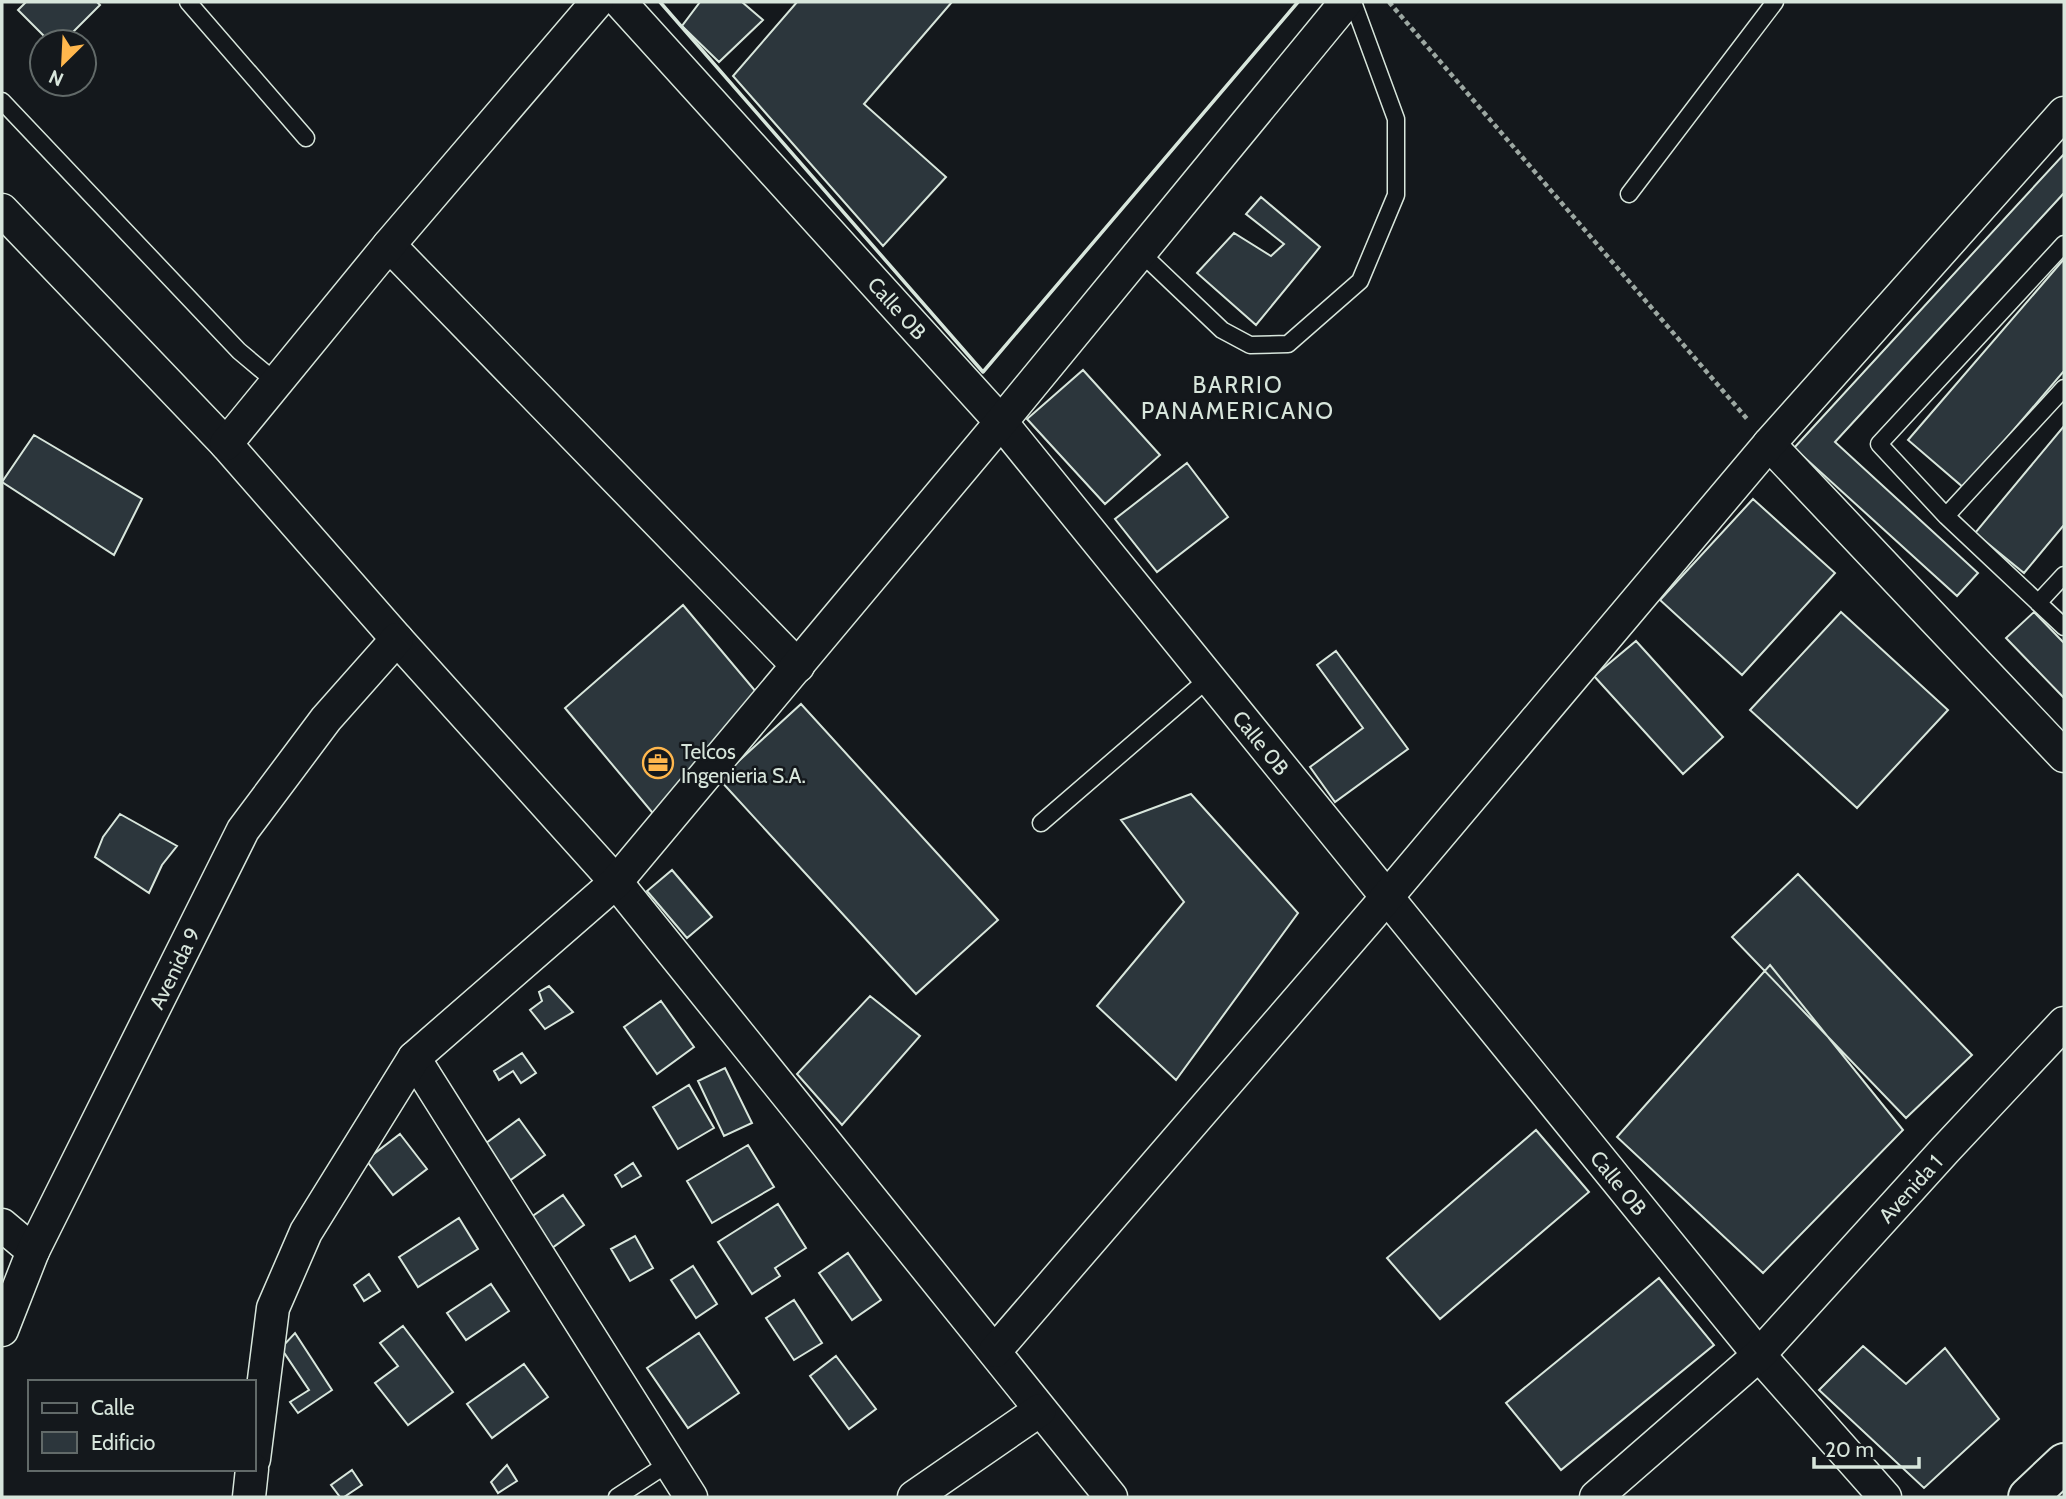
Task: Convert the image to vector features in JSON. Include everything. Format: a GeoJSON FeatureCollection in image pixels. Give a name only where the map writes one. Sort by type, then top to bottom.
{"type":"FeatureCollection","features":[{"type":"Feature","properties":{"kind":"street"},"geometry":{"type":"LineString","coordinates":[[226,444],[389,245],[597,2]]}},
{"type":"Feature","properties":{"kind":"street","name":"Calle 0B"},"geometry":{"type":"LineString","coordinates":[[620,2],[1001,422],[1759,1355],[1885,1497]]}},
{"type":"Feature","properties":{"kind":"street"},"geometry":{"type":"LineString","coordinates":[[256,1442],[273,1308],[306,1232],[414,1058],[616,882],[1001,422],[1346,2]]}},
{"type":"Feature","properties":{"kind":"street"},"geometry":{"type":"LineString","coordinates":[[995,1352],[1387,897],[1769,444],[2064,113]]}},
{"type":"Feature","properties":{"kind":"street"},"geometry":{"type":"LineString","coordinates":[[2,210],[226,444],[616,882],[1111,1497]]}},
{"type":"Feature","properties":{"kind":"street"},"geometry":{"type":"LineString","coordinates":[[389,245],[798,666]]}},
{"type":"Feature","properties":{"kind":"street"},"geometry":{"type":"LineString","coordinates":[[1769,444],[2064,756]]}},
{"type":"Feature","properties":{"kind":"street","name":"Avenida 9"},"geometry":{"type":"LineString","coordinates":[[2,1329],[33,1251],[243,830],[326,719],[397,639]]}},
{"type":"Feature","properties":{"kind":"street","name":"Avenida 1"},"geometry":{"type":"LineString","coordinates":[[1596,1497],[1759,1355],[2064,1023]]}},
{"type":"Feature","properties":{"kind":"street"},"geometry":{"type":"LineString","coordinates":[[414,1058],[691,1497]]}},
{"type":"Feature","properties":{"kind":"street"},"geometry":{"type":"LineString","coordinates":[[2,1225],[33,1251]]}},
{"type":"Feature","properties":{"kind":"street"},"geometry":{"type":"LineString","coordinates":[[914,1497],[1040,1410]]}},
{"type":"Feature","properties":{"kind":"street"},"geometry":{"type":"LineString","coordinates":[[2028,1497],[2064,1463]]}},
{"type":"Feature","properties":{"kind":"street"},"geometry":{"type":"LineString","coordinates":[[249,1497],[252,1471]]}},
{"type":"Feature","properties":{"kind":"lane"},"geometry":{"type":"LineString","coordinates":[[188,2],[306,138]]}},
{"type":"Feature","properties":{"kind":"lane"},"geometry":{"type":"LineString","coordinates":[[1140,252],[1222,330],[1250,345],[1288,344],[1360,281],[1396,195],[1396,119],[1353,2]]}},
{"type":"Feature","properties":{"kind":"lane"},"geometry":{"type":"LineString","coordinates":[[1629,194],[1774,2]]}},
{"type":"Feature","properties":{"kind":"lane"},"geometry":{"type":"LineString","coordinates":[[2,101],[239,351],[276,382]]}},
{"type":"Feature","properties":{"kind":"lane"},"geometry":{"type":"LineString","coordinates":[[2064,244],[1879,444],[1946,516],[2064,627]]}},
{"type":"Feature","properties":{"kind":"lane"},"geometry":{"type":"LineString","coordinates":[[1946,516],[2064,388]]}},
{"type":"Feature","properties":{"kind":"lane"},"geometry":{"type":"LineString","coordinates":[[2038,603],[2064,575]]}},
{"type":"Feature","properties":{"kind":"lane"},"geometry":{"type":"LineString","coordinates":[[1041,823],[1209,678]]}},
{"type":"Feature","properties":{"kind":"lane"},"geometry":{"type":"LineString","coordinates":[[617,1497],[669,1464]]}},
{"type":"Feature","properties":{"kind":"path"},"geometry":{"type":"LineString","coordinates":[[1389,2],[1769,444]]}},
{"type":"Feature","properties":{"kind":"building"},"geometry":{"type":"Polygon","coordinates":[[[26,2],[97,2],[100,5],[77,28],[36,28],[18,10],[26,2]]]}},
{"type":"Feature","properties":{"kind":"building"},"geometry":{"type":"Polygon","coordinates":[[[700,2],[742,2],[763,20],[719,62],[682,26],[700,2]]]}},
{"type":"Feature","properties":{"kind":"building"},"geometry":{"type":"Polygon","coordinates":[[[797,2],[952,2],[864,104],[946,177],[883,246],[733,76],[797,2]]]}},
{"type":"Feature","properties":{"kind":"building"},"geometry":{"type":"Polygon","coordinates":[[[2064,154],[2064,193],[1835,442],[1978,573],[1957,596],[1794,448],[2064,154]]]}},
{"type":"Feature","properties":{"kind":"building"},"geometry":{"type":"Polygon","coordinates":[[[1261,197],[1320,247],[1256,325],[1197,273],[1234,233],[1271,256],[1284,244],[1246,214],[1261,197]]]}},
{"type":"Feature","properties":{"kind":"building"},"geometry":{"type":"Polygon","coordinates":[[[2064,259],[2064,371],[1964,488],[1908,440],[2064,259]]]}},
{"type":"Feature","properties":{"kind":"building"},"geometry":{"type":"Polygon","coordinates":[[[1083,370],[1160,455],[1105,504],[1027,419],[1083,370]]]}},
{"type":"Feature","properties":{"kind":"building"},"geometry":{"type":"Polygon","coordinates":[[[2064,426],[2064,525],[2024,573],[1975,533],[2064,426]]]}},
{"type":"Feature","properties":{"kind":"building"},"geometry":{"type":"Polygon","coordinates":[[[34,435],[142,499],[114,555],[2,482],[34,435]]]}},
{"type":"Feature","properties":{"kind":"building"},"geometry":{"type":"Polygon","coordinates":[[[1187,463],[1228,517],[1157,572],[1115,519],[1187,463]]]}},
{"type":"Feature","properties":{"kind":"building"},"geometry":{"type":"Polygon","coordinates":[[[1753,499],[1835,573],[1742,675],[1660,600],[1753,499]]]}},
{"type":"Feature","properties":{"kind":"building","name":"Telcos Ingenieria S.A."},"geometry":{"type":"Polygon","coordinates":[[[683,605],[762,699],[656,817],[565,708],[683,605]]]}},
{"type":"Feature","properties":{"kind":"building"},"geometry":{"type":"Polygon","coordinates":[[[1841,612],[1948,710],[1857,808],[1750,710],[1841,612]]]}},
{"type":"Feature","properties":{"kind":"building"},"geometry":{"type":"Polygon","coordinates":[[[2034,612],[2064,643],[2064,698],[2006,638],[2034,612]]]}},
{"type":"Feature","properties":{"kind":"building"},"geometry":{"type":"Polygon","coordinates":[[[1636,641],[1723,737],[1683,774],[1594,676],[1636,641]]]}},
{"type":"Feature","properties":{"kind":"building"},"geometry":{"type":"Polygon","coordinates":[[[1336,651],[1408,749],[1335,802],[1310,767],[1363,728],[1317,665],[1336,651]]]}},
{"type":"Feature","properties":{"kind":"building"},"geometry":{"type":"Polygon","coordinates":[[[801,704],[998,920],[916,994],[719,779],[801,704]]]}},
{"type":"Feature","properties":{"kind":"building"},"geometry":{"type":"Polygon","coordinates":[[[1191,794],[1298,913],[1176,1080],[1097,1006],[1184,902],[1121,820],[1191,794]]]}},
{"type":"Feature","properties":{"kind":"building"},"geometry":{"type":"Polygon","coordinates":[[[120,814],[177,846],[162,865],[149,893],[95,857],[103,837],[120,814]]]}},
{"type":"Feature","properties":{"kind":"building"},"geometry":{"type":"Polygon","coordinates":[[[672,870],[712,917],[687,938],[647,891],[672,870]]]}},
{"type":"Feature","properties":{"kind":"building"},"geometry":{"type":"Polygon","coordinates":[[[1798,874],[1972,1055],[1906,1118],[1732,937],[1798,874]]]}},
{"type":"Feature","properties":{"kind":"building"},"geometry":{"type":"Polygon","coordinates":[[[1770,965],[1903,1130],[1763,1273],[1617,1137],[1770,965]]]}},
{"type":"Feature","properties":{"kind":"building"},"geometry":{"type":"Polygon","coordinates":[[[549,986],[573,1012],[545,1029],[530,1010],[542,1001],[539,992],[549,986]]]}},
{"type":"Feature","properties":{"kind":"building"},"geometry":{"type":"Polygon","coordinates":[[[870,996],[920,1036],[842,1125],[797,1074],[870,996]]]}},
{"type":"Feature","properties":{"kind":"building"},"geometry":{"type":"Polygon","coordinates":[[[661,1001],[694,1047],[657,1074],[624,1027],[661,1001]]]}},
{"type":"Feature","properties":{"kind":"building"},"geometry":{"type":"Polygon","coordinates":[[[522,1053],[536,1073],[521,1083],[513,1071],[499,1080],[494,1071],[522,1053]]]}},
{"type":"Feature","properties":{"kind":"building"},"geometry":{"type":"Polygon","coordinates":[[[725,1068],[752,1123],[724,1136],[698,1081],[725,1068]]]}},
{"type":"Feature","properties":{"kind":"building"},"geometry":{"type":"Polygon","coordinates":[[[689,1085],[714,1128],[678,1149],[653,1107],[689,1085]]]}},
{"type":"Feature","properties":{"kind":"building"},"geometry":{"type":"Polygon","coordinates":[[[519,1119],[545,1155],[504,1185],[478,1149],[519,1119]]]}},
{"type":"Feature","properties":{"kind":"building"},"geometry":{"type":"Polygon","coordinates":[[[1536,1130],[1589,1192],[1440,1319],[1387,1258],[1536,1130]]]}},
{"type":"Feature","properties":{"kind":"building"},"geometry":{"type":"Polygon","coordinates":[[[400,1134],[427,1169],[393,1195],[366,1160],[400,1134]]]}},
{"type":"Feature","properties":{"kind":"building"},"geometry":{"type":"Polygon","coordinates":[[[748,1145],[774,1187],[712,1223],[687,1181],[748,1145]]]}},
{"type":"Feature","properties":{"kind":"building"},"geometry":{"type":"Polygon","coordinates":[[[633,1163],[641,1176],[622,1187],[615,1175],[633,1163]]]}},
{"type":"Feature","properties":{"kind":"building"},"geometry":{"type":"Polygon","coordinates":[[[563,1195],[584,1225],[545,1253],[524,1222],[563,1195]]]}},
{"type":"Feature","properties":{"kind":"building"},"geometry":{"type":"Polygon","coordinates":[[[778,1204],[806,1248],[775,1268],[780,1276],[752,1294],[718,1242],[778,1204]]]}},
{"type":"Feature","properties":{"kind":"building"},"geometry":{"type":"Polygon","coordinates":[[[459,1218],[478,1249],[418,1287],[399,1257],[459,1218]]]}},
{"type":"Feature","properties":{"kind":"building"},"geometry":{"type":"Polygon","coordinates":[[[635,1236],[653,1268],[630,1281],[611,1249],[635,1236]]]}},
{"type":"Feature","properties":{"kind":"building"},"geometry":{"type":"Polygon","coordinates":[[[848,1253],[881,1300],[852,1320],[819,1273],[848,1253]]]}},
{"type":"Feature","properties":{"kind":"building"},"geometry":{"type":"Polygon","coordinates":[[[693,1266],[717,1304],[696,1318],[671,1280],[693,1266]]]}},
{"type":"Feature","properties":{"kind":"building"},"geometry":{"type":"Polygon","coordinates":[[[369,1274],[380,1291],[364,1301],[354,1285],[369,1274]]]}},
{"type":"Feature","properties":{"kind":"building"},"geometry":{"type":"Polygon","coordinates":[[[1659,1278],[1714,1345],[1561,1470],[1506,1403],[1659,1278]]]}},
{"type":"Feature","properties":{"kind":"building"},"geometry":{"type":"Polygon","coordinates":[[[491,1284],[509,1311],[466,1340],[447,1313],[491,1284]]]}},
{"type":"Feature","properties":{"kind":"building"},"geometry":{"type":"Polygon","coordinates":[[[794,1300],[822,1343],[794,1360],[766,1318],[794,1300]]]}},
{"type":"Feature","properties":{"kind":"building"},"geometry":{"type":"Polygon","coordinates":[[[403,1326],[453,1392],[408,1425],[375,1383],[398,1366],[380,1343],[403,1326]]]}},
{"type":"Feature","properties":{"kind":"building"},"geometry":{"type":"Polygon","coordinates":[[[295,1333],[332,1390],[298,1413],[290,1402],[309,1390],[281,1348],[295,1333]]]}},
{"type":"Feature","properties":{"kind":"building"},"geometry":{"type":"Polygon","coordinates":[[[699,1333],[739,1393],[688,1428],[647,1368],[699,1333]]]}},
{"type":"Feature","properties":{"kind":"building"},"geometry":{"type":"Polygon","coordinates":[[[1863,1346],[1906,1384],[1945,1348],[1999,1419],[1924,1488],[1819,1390],[1863,1346]]]}},
{"type":"Feature","properties":{"kind":"building"},"geometry":{"type":"Polygon","coordinates":[[[836,1356],[876,1409],[849,1429],[810,1376],[836,1356]]]}},
{"type":"Feature","properties":{"kind":"building"},"geometry":{"type":"Polygon","coordinates":[[[524,1364],[548,1397],[492,1438],[467,1404],[524,1364]]]}},
{"type":"Feature","properties":{"kind":"building"},"geometry":{"type":"Polygon","coordinates":[[[507,1465],[517,1481],[498,1493],[491,1482],[507,1465]]]}},
{"type":"Feature","properties":{"kind":"building"},"geometry":{"type":"Polygon","coordinates":[[[352,1470],[362,1485],[340,1497],[331,1485],[352,1470]]]}},
{"type":"Feature","properties":{"kind":"wall"},"geometry":{"type":"LineString","coordinates":[[660,2],[983,372],[1298,2]]}},
{"type":"Feature","properties":{"kind":"place","name":"Telcos Ingenieria S.A."},"geometry":{"type":"Point","coordinates":[658,763]}},
{"type":"Feature","properties":{"kind":"district","name":"BARRIO PANAMERICANO"},"geometry":{"type":"Point","coordinates":[1238,398]}}]}
